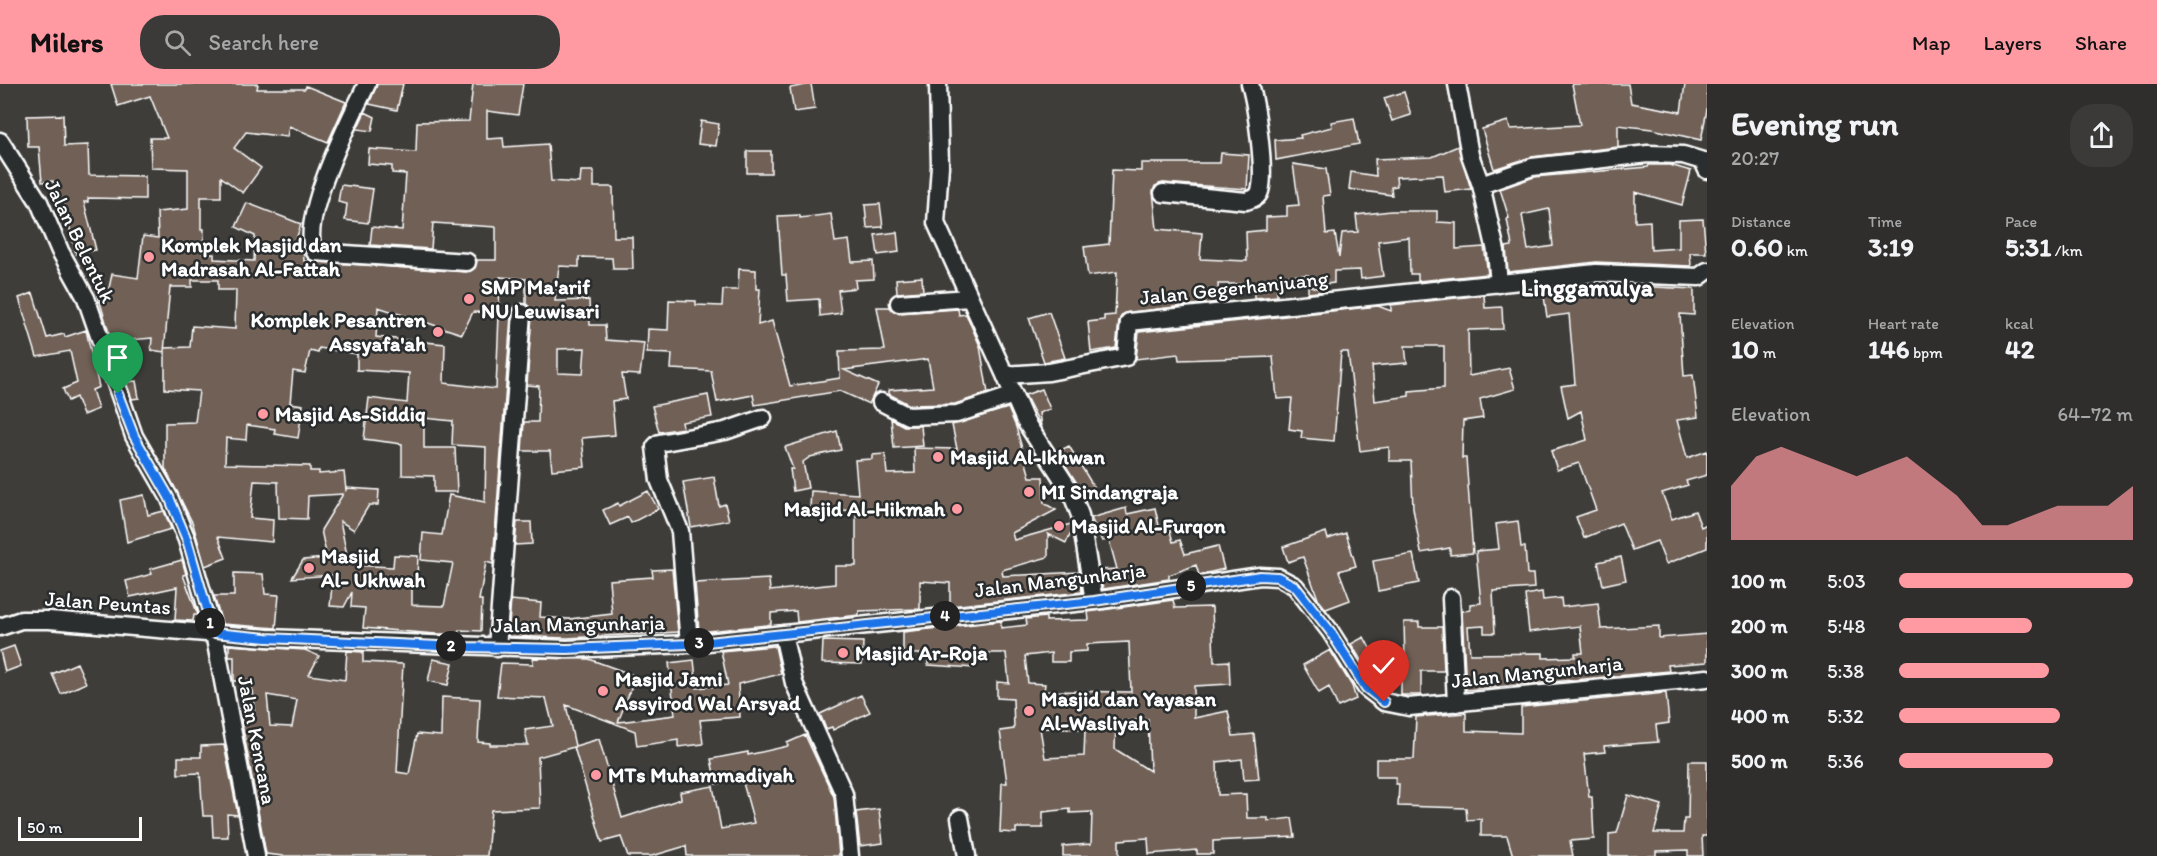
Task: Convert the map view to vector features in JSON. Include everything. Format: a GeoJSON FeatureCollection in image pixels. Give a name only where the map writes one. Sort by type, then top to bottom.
{"type":"FeatureCollection","features":[{"type":"Feature","properties":{"kind":"street"},"geometry":{"type":"LineString","coordinates":[[367,84],[336,150],[316,205],[311,246],[315,252],[467,262]]}},
{"type":"Feature","properties":{"kind":"street"},"geometry":{"type":"LineString","coordinates":[[938,84],[940,166],[936,223],[1025,421],[1071,492],[1080,515],[1094,601]]}},
{"type":"Feature","properties":{"kind":"street"},"geometry":{"type":"LineString","coordinates":[[1163,193],[1181,192],[1202,198],[1246,201],[1256,198],[1260,191],[1261,172],[1258,131],[1250,84]]}},
{"type":"Feature","properties":{"kind":"street"},"geometry":{"type":"LineString","coordinates":[[1457,84],[1470,155],[1480,185],[1496,251],[1499,284]]}},
{"type":"Feature","properties":{"kind":"street","name":"Jalan Belentuk"},"geometry":{"type":"LineString","coordinates":[[0,141],[39,202],[60,251],[86,298],[134,436],[169,497],[187,540],[214,633]]}},
{"type":"Feature","properties":{"kind":"street"},"geometry":{"type":"LineString","coordinates":[[1480,185],[1532,167],[1648,154],[1683,155],[1703,162],[1707,170]]}},
{"type":"Feature","properties":{"kind":"street","name":"Jalan Gegerhanjuang"},"geometry":{"type":"LineString","coordinates":[[1005,375],[1049,372],[1126,357],[1129,322],[1288,303],[1596,273],[1699,277],[1707,271]]}},
{"type":"Feature","properties":{"kind":"street"},"geometry":{"type":"LineString","coordinates":[[899,303],[969,298]]}},
{"type":"Feature","properties":{"kind":"street"},"geometry":{"type":"LineString","coordinates":[[497,648],[522,313]]}},
{"type":"Feature","properties":{"kind":"street"},"geometry":{"type":"LineString","coordinates":[[881,402],[908,416],[957,414],[1014,395]]}},
{"type":"Feature","properties":{"kind":"street"},"geometry":{"type":"LineString","coordinates":[[689,644],[680,531],[659,480],[655,447],[659,443],[725,431],[764,418]]}},
{"type":"Feature","properties":{"kind":"street","name":"Jalan Mangunharja"},"geometry":{"type":"LineString","coordinates":[[214,633],[267,638],[497,648],[567,649],[689,644],[1094,601],[1260,576],[1278,577],[1295,586],[1330,631],[1366,688],[1384,702],[1408,707],[1707,678]]}},
{"type":"Feature","properties":{"kind":"street"},"geometry":{"type":"LineString","coordinates":[[1451,598],[1456,703]]}},
{"type":"Feature","properties":{"kind":"street","name":"Jalan Peuntas"},"geometry":{"type":"LineString","coordinates":[[0,627],[21,620],[49,620],[214,633]]}},
{"type":"Feature","properties":{"kind":"street","name":"Jalan Kencana"},"geometry":{"type":"LineString","coordinates":[[214,633],[256,856]]}},
{"type":"Feature","properties":{"kind":"street"},"geometry":{"type":"LineString","coordinates":[[783,634],[794,683],[844,794],[850,856]]}},
{"type":"Feature","properties":{"kind":"street"},"geometry":{"type":"LineString","coordinates":[[960,818],[967,856]]}},
{"type":"Feature","properties":{"kind":"building"},"geometry":{"type":"Polygon","coordinates":[[[111,84],[258,84],[257,89],[305,89],[306,86],[346,102],[328,142],[289,126],[287,137],[246,132],[234,148],[261,168],[243,193],[221,177],[221,197],[201,197],[201,229],[204,229],[203,254],[214,254],[214,259],[254,261],[255,236],[236,227],[247,203],[301,224],[294,246],[303,247],[304,261],[466,272],[475,268],[477,260],[496,260],[496,227],[433,223],[431,249],[370,245],[372,227],[402,230],[406,174],[392,173],[392,166],[368,164],[369,149],[416,152],[417,122],[469,121],[473,84],[523,84],[518,115],[487,111],[487,139],[503,138],[504,147],[548,144],[551,181],[580,183],[581,171],[594,171],[594,187],[613,187],[614,237],[632,237],[633,269],[613,269],[612,258],[579,257],[579,267],[559,266],[555,301],[589,300],[590,325],[605,325],[606,340],[644,343],[640,375],[622,374],[626,399],[612,401],[615,435],[582,438],[585,467],[552,470],[550,451],[522,451],[524,422],[538,422],[539,386],[527,385],[532,314],[526,304],[526,279],[500,277],[499,313],[473,312],[462,334],[378,307],[376,337],[445,344],[444,383],[496,389],[499,315],[511,316],[493,564],[486,562],[479,600],[482,600],[481,631],[459,630],[458,634],[436,634],[363,628],[365,608],[351,607],[352,592],[344,607],[330,606],[333,575],[292,578],[303,560],[327,558],[321,530],[343,494],[308,496],[307,519],[279,518],[278,482],[254,481],[250,518],[273,520],[272,542],[218,537],[226,558],[205,566],[193,524],[165,468],[165,423],[195,422],[199,391],[165,389],[165,348],[190,347],[192,326],[235,329],[236,290],[218,290],[218,280],[192,280],[192,287],[170,287],[164,352],[151,350],[152,338],[118,341],[117,335],[110,336],[96,289],[109,288],[112,274],[138,278],[143,236],[158,238],[157,212],[188,209],[188,169],[151,168],[150,138],[167,138],[150,96],[118,106],[111,84]],[[319,348],[318,353],[310,351],[305,373],[293,371],[290,403],[303,405],[298,438],[274,434],[275,429],[247,425],[246,440],[226,438],[225,464],[310,466],[310,471],[319,471],[319,474],[344,472],[346,490],[347,488],[379,490],[378,505],[369,505],[354,530],[340,521],[349,565],[393,567],[394,555],[418,556],[417,577],[412,577],[412,605],[444,606],[453,563],[421,560],[423,533],[442,535],[449,495],[485,502],[486,447],[452,445],[453,421],[424,418],[424,448],[455,448],[457,492],[434,492],[434,476],[402,475],[402,444],[364,439],[369,398],[407,403],[409,373],[357,370],[357,354],[319,348]],[[585,348],[558,349],[558,373],[583,374],[585,348]]]}},
{"type":"Feature","properties":{"kind":"building"},"geometry":{"type":"Polygon","coordinates":[[[377,84],[403,84],[397,110],[369,104],[377,84]]]}},
{"type":"Feature","properties":{"kind":"building"},"geometry":{"type":"Polygon","coordinates":[[[811,84],[815,109],[794,112],[790,88],[811,84]]]}},
{"type":"Feature","properties":{"kind":"building"},"geometry":{"type":"Polygon","coordinates":[[[1572,84],[1628,84],[1631,103],[1681,112],[1685,84],[1707,84],[1707,110],[1701,140],[1652,129],[1618,125],[1618,147],[1531,157],[1494,169],[1482,129],[1508,121],[1510,129],[1580,125],[1572,84]]]}},
{"type":"Feature","properties":{"kind":"building"},"geometry":{"type":"Polygon","coordinates":[[[1404,92],[1411,115],[1392,121],[1384,98],[1404,92]]]}},
{"type":"Feature","properties":{"kind":"building"},"geometry":{"type":"Polygon","coordinates":[[[365,112],[375,117],[372,131],[357,129],[365,112]]]}},
{"type":"Feature","properties":{"kind":"building"},"geometry":{"type":"Polygon","coordinates":[[[63,115],[64,146],[88,145],[89,175],[145,176],[145,199],[88,198],[88,202],[84,202],[96,250],[76,254],[64,204],[55,204],[53,181],[42,182],[39,147],[28,147],[27,116],[63,115]]]}},
{"type":"Feature","properties":{"kind":"building"},"geometry":{"type":"Polygon","coordinates":[[[1354,118],[1359,144],[1276,160],[1275,140],[1301,138],[1300,135],[1332,127],[1331,122],[1354,118]]]}},
{"type":"Feature","properties":{"kind":"building"},"geometry":{"type":"Polygon","coordinates":[[[701,121],[719,124],[716,146],[698,144],[701,121]]]}},
{"type":"Feature","properties":{"kind":"building"},"geometry":{"type":"Polygon","coordinates":[[[1458,146],[1471,189],[1445,192],[1443,175],[1396,177],[1397,186],[1391,187],[1392,195],[1349,189],[1351,172],[1376,176],[1375,159],[1432,157],[1458,146]]]}},
{"type":"Feature","properties":{"kind":"building"},"geometry":{"type":"Polygon","coordinates":[[[747,151],[771,151],[771,173],[747,173],[747,151]]]}},
{"type":"Feature","properties":{"kind":"building"},"geometry":{"type":"Polygon","coordinates":[[[1221,153],[1249,155],[1247,189],[1163,183],[1155,186],[1153,191],[1157,229],[1202,233],[1200,259],[1247,261],[1246,232],[1266,230],[1266,217],[1287,216],[1287,206],[1299,205],[1293,164],[1326,169],[1330,195],[1323,196],[1326,234],[1335,233],[1339,257],[1342,233],[1358,232],[1356,215],[1391,211],[1437,211],[1437,222],[1456,223],[1456,249],[1484,247],[1488,274],[1418,281],[1418,274],[1410,274],[1409,237],[1378,241],[1383,276],[1361,279],[1360,270],[1334,271],[1334,283],[1310,286],[1326,291],[1308,293],[1308,275],[1277,276],[1277,296],[1254,298],[1254,284],[1218,284],[1219,302],[1124,313],[1119,321],[1116,348],[1091,352],[1088,322],[1104,320],[1104,316],[1115,315],[1117,272],[1088,276],[1084,247],[1109,244],[1112,170],[1141,171],[1141,163],[1220,163],[1221,153]]]}},
{"type":"Feature","properties":{"kind":"building"},"geometry":{"type":"Polygon","coordinates":[[[1649,165],[1670,165],[1691,171],[1682,205],[1635,192],[1635,222],[1650,221],[1651,250],[1679,248],[1679,220],[1703,219],[1706,253],[1690,253],[1691,266],[1596,262],[1508,272],[1506,247],[1512,246],[1507,219],[1509,218],[1500,189],[1534,177],[1648,167],[1649,165]],[[1549,209],[1522,215],[1528,250],[1553,246],[1549,209]]]}},
{"type":"Feature","properties":{"kind":"building"},"geometry":{"type":"Polygon","coordinates":[[[341,185],[373,189],[368,223],[345,220],[347,204],[338,202],[341,185]]]}},
{"type":"Feature","properties":{"kind":"building"},"geometry":{"type":"Polygon","coordinates":[[[880,204],[883,227],[867,228],[865,205],[880,204]]]}},
{"type":"Feature","properties":{"kind":"building"},"geometry":{"type":"Polygon","coordinates":[[[831,214],[835,242],[849,240],[852,262],[873,261],[874,279],[855,280],[856,288],[838,290],[841,313],[820,316],[819,299],[788,301],[786,275],[782,275],[778,216],[800,215],[800,218],[831,214]]]}},
{"type":"Feature","properties":{"kind":"building"},"geometry":{"type":"Polygon","coordinates":[[[897,232],[899,252],[878,255],[875,235],[897,232]]]}},
{"type":"Feature","properties":{"kind":"building"},"geometry":{"type":"Polygon","coordinates":[[[739,269],[756,270],[756,289],[760,289],[758,325],[772,321],[790,386],[840,378],[839,351],[885,350],[877,307],[890,307],[899,313],[958,309],[959,315],[966,314],[980,346],[988,393],[955,404],[910,405],[889,394],[889,390],[933,387],[928,359],[844,370],[878,385],[869,404],[840,391],[755,405],[753,395],[717,402],[711,371],[671,369],[672,354],[647,353],[648,329],[668,330],[669,300],[696,301],[696,305],[722,306],[723,290],[738,290],[739,269]]]}},
{"type":"Feature","properties":{"kind":"building"},"geometry":{"type":"Polygon","coordinates":[[[922,277],[923,291],[897,293],[896,279],[922,277]]]}},
{"type":"Feature","properties":{"kind":"building"},"geometry":{"type":"Polygon","coordinates":[[[1596,284],[1694,289],[1694,315],[1680,314],[1684,376],[1693,375],[1698,417],[1677,420],[1687,458],[1707,451],[1707,475],[1686,481],[1688,485],[1662,493],[1672,519],[1695,511],[1701,527],[1707,524],[1707,548],[1666,564],[1657,541],[1632,550],[1621,523],[1584,538],[1576,517],[1596,510],[1579,463],[1557,470],[1551,451],[1587,440],[1581,411],[1568,418],[1561,386],[1575,384],[1569,314],[1547,317],[1543,289],[1596,284]]]}},
{"type":"Feature","properties":{"kind":"building"},"geometry":{"type":"Polygon","coordinates":[[[33,293],[47,338],[64,334],[65,337],[86,330],[99,387],[92,390],[98,409],[83,415],[76,397],[68,401],[63,389],[77,383],[70,351],[37,357],[19,298],[33,293]]]}},
{"type":"Feature","properties":{"kind":"building"},"geometry":{"type":"Polygon","coordinates":[[[1484,295],[1485,308],[1502,307],[1503,329],[1468,330],[1469,376],[1509,368],[1515,389],[1480,399],[1483,418],[1463,421],[1462,458],[1466,458],[1473,553],[1450,555],[1450,548],[1421,553],[1413,508],[1411,461],[1389,461],[1389,447],[1360,451],[1348,352],[1341,352],[1334,441],[1301,438],[1302,431],[1289,429],[1292,398],[1277,399],[1273,357],[1179,360],[1178,354],[1136,359],[1139,332],[1378,306],[1391,311],[1391,305],[1484,295]],[[1405,346],[1407,363],[1372,366],[1375,401],[1409,396],[1409,391],[1444,388],[1444,346],[1405,346]]]}},
{"type":"Feature","properties":{"kind":"building"},"geometry":{"type":"Polygon","coordinates":[[[1049,312],[1065,358],[1044,362],[1029,318],[1049,312]]]}},
{"type":"Feature","properties":{"kind":"building"},"geometry":{"type":"Polygon","coordinates":[[[136,381],[139,398],[132,399],[126,382],[136,381]]]}},
{"type":"Feature","properties":{"kind":"building"},"geometry":{"type":"Polygon","coordinates":[[[1042,389],[1050,409],[1039,413],[1041,426],[1025,395],[1042,389]]]}},
{"type":"Feature","properties":{"kind":"building"},"geometry":{"type":"Polygon","coordinates":[[[708,395],[712,417],[682,422],[683,428],[659,432],[652,406],[708,395]]]}},
{"type":"Feature","properties":{"kind":"building"},"geometry":{"type":"Polygon","coordinates":[[[1008,408],[1016,427],[1030,477],[1043,477],[1044,503],[1056,510],[1012,533],[1014,540],[1071,524],[1072,531],[1066,543],[1048,534],[1048,557],[1002,570],[1003,576],[1079,572],[1082,592],[950,606],[950,583],[920,581],[920,609],[859,611],[859,615],[797,622],[796,611],[771,613],[771,624],[699,632],[695,583],[769,579],[770,591],[835,584],[835,566],[856,566],[856,511],[810,508],[811,491],[858,494],[855,460],[872,459],[872,455],[885,454],[887,474],[915,473],[914,448],[957,449],[952,425],[1008,408]]]}},
{"type":"Feature","properties":{"kind":"building"},"geometry":{"type":"Polygon","coordinates":[[[891,419],[904,426],[921,426],[923,446],[894,448],[891,419]]]}},
{"type":"Feature","properties":{"kind":"building"},"geometry":{"type":"Polygon","coordinates":[[[837,431],[841,450],[810,457],[803,462],[808,488],[793,491],[790,469],[793,469],[785,447],[837,431]]]}},
{"type":"Feature","properties":{"kind":"building"},"geometry":{"type":"Polygon","coordinates":[[[1069,446],[1095,489],[1084,495],[1057,452],[1069,446]]]}},
{"type":"Feature","properties":{"kind":"building"},"geometry":{"type":"Polygon","coordinates":[[[714,477],[719,506],[725,504],[729,520],[691,527],[683,482],[714,477]]]}},
{"type":"Feature","properties":{"kind":"building"},"geometry":{"type":"Polygon","coordinates":[[[648,491],[658,509],[631,523],[628,517],[610,525],[603,510],[618,503],[619,506],[648,491]]]}},
{"type":"Feature","properties":{"kind":"building"},"geometry":{"type":"Polygon","coordinates":[[[144,495],[148,515],[164,511],[171,529],[127,542],[120,500],[144,495]]]}},
{"type":"Feature","properties":{"kind":"building"},"geometry":{"type":"Polygon","coordinates":[[[1126,508],[1127,514],[1155,508],[1160,530],[1169,527],[1173,542],[1180,540],[1185,554],[1218,546],[1224,569],[1199,575],[1196,565],[1169,575],[1169,579],[1103,589],[1100,570],[1117,569],[1109,540],[1102,541],[1091,518],[1126,508]]]}},
{"type":"Feature","properties":{"kind":"building"},"geometry":{"type":"Polygon","coordinates":[[[1518,521],[1521,547],[1525,547],[1527,574],[1533,574],[1534,588],[1493,591],[1495,633],[1484,633],[1484,626],[1468,627],[1470,654],[1543,653],[1543,658],[1575,657],[1575,653],[1583,653],[1580,626],[1529,632],[1525,595],[1542,592],[1543,600],[1561,598],[1562,607],[1598,603],[1601,629],[1659,626],[1659,638],[1707,634],[1707,662],[1668,665],[1669,671],[1466,690],[1462,611],[1470,610],[1470,604],[1481,603],[1476,551],[1499,549],[1496,524],[1518,521]]]}},
{"type":"Feature","properties":{"kind":"building"},"geometry":{"type":"Polygon","coordinates":[[[517,522],[531,522],[532,544],[515,545],[517,522]]]}},
{"type":"Feature","properties":{"kind":"building"},"geometry":{"type":"Polygon","coordinates":[[[1326,532],[1328,539],[1346,533],[1356,566],[1339,571],[1350,600],[1326,609],[1318,599],[1303,557],[1288,562],[1283,547],[1326,532]]]}},
{"type":"Feature","properties":{"kind":"building"},"geometry":{"type":"Polygon","coordinates":[[[1413,554],[1419,583],[1378,591],[1373,561],[1413,554]]]}},
{"type":"Feature","properties":{"kind":"building"},"geometry":{"type":"Polygon","coordinates":[[[1621,557],[1626,580],[1603,585],[1598,562],[1621,557]]]}},
{"type":"Feature","properties":{"kind":"building"},"geometry":{"type":"Polygon","coordinates":[[[182,560],[186,574],[183,575],[198,615],[194,615],[193,621],[175,620],[177,587],[130,597],[126,581],[152,574],[150,569],[182,560]]]}},
{"type":"Feature","properties":{"kind":"building"},"geometry":{"type":"Polygon","coordinates":[[[672,569],[678,632],[567,638],[508,636],[511,600],[541,603],[540,617],[569,619],[612,614],[609,580],[653,577],[652,570],[672,569]]]}},
{"type":"Feature","properties":{"kind":"building"},"geometry":{"type":"Polygon","coordinates":[[[234,573],[263,574],[265,594],[279,595],[276,628],[222,624],[214,596],[234,596],[234,573]]]}},
{"type":"Feature","properties":{"kind":"building"},"geometry":{"type":"Polygon","coordinates":[[[1173,600],[1175,608],[1212,607],[1214,662],[1229,661],[1230,684],[1194,686],[1194,718],[1228,711],[1233,736],[1254,734],[1259,779],[1244,780],[1242,759],[1217,762],[1218,795],[1246,794],[1247,818],[1268,818],[1268,821],[1292,818],[1295,837],[1213,841],[1213,854],[1197,854],[1197,850],[1149,854],[1148,838],[1119,840],[1119,856],[1063,856],[1063,846],[1091,844],[1092,812],[1070,813],[1070,809],[1043,812],[1043,828],[1016,828],[1016,833],[1000,832],[1002,783],[1007,783],[1000,731],[1014,729],[1013,699],[997,698],[997,682],[1009,683],[1006,653],[976,653],[975,668],[928,665],[928,654],[903,654],[903,632],[1001,621],[1001,628],[1027,625],[1026,619],[1046,617],[1046,621],[1089,620],[1088,612],[1173,600]],[[1129,642],[1087,644],[1087,651],[1069,652],[1069,662],[1051,662],[1051,653],[1025,656],[1028,683],[1045,684],[1044,691],[1131,692],[1129,642]],[[1148,719],[1116,722],[1115,749],[1150,771],[1148,719]],[[1040,728],[1045,758],[1084,756],[1085,729],[1040,728]]]}},
{"type":"Feature","properties":{"kind":"building"},"geometry":{"type":"Polygon","coordinates":[[[1404,622],[1419,622],[1419,627],[1442,627],[1444,671],[1421,671],[1421,695],[1401,695],[1401,660],[1405,661],[1404,622]]]}},
{"type":"Feature","properties":{"kind":"building"},"geometry":{"type":"Polygon","coordinates":[[[1364,637],[1382,670],[1371,676],[1351,644],[1364,637]]]}},
{"type":"Feature","properties":{"kind":"building","name":"Masjid Ar-Roja"},"geometry":{"type":"Polygon","coordinates":[[[823,641],[863,642],[862,664],[822,663],[823,641]]]}},
{"type":"Feature","properties":{"kind":"building"},"geometry":{"type":"Polygon","coordinates":[[[229,645],[305,650],[319,656],[309,675],[345,680],[347,651],[363,652],[363,662],[403,664],[397,772],[409,774],[417,734],[441,736],[442,697],[480,699],[478,742],[490,743],[490,745],[528,745],[525,730],[553,726],[546,698],[497,696],[501,663],[533,664],[533,658],[589,659],[636,676],[618,722],[675,715],[669,663],[694,660],[697,688],[728,685],[721,651],[775,646],[781,674],[738,684],[740,717],[700,720],[703,744],[678,747],[678,740],[637,746],[635,731],[566,705],[575,746],[599,739],[622,818],[681,799],[680,792],[713,786],[721,829],[754,823],[742,779],[716,784],[711,759],[748,752],[748,755],[788,746],[787,743],[805,735],[834,797],[839,856],[687,856],[686,846],[652,856],[628,856],[621,837],[602,842],[574,747],[538,757],[540,808],[491,810],[487,856],[283,856],[266,854],[241,718],[255,717],[251,681],[234,681],[234,657],[229,657],[229,645]],[[267,695],[270,726],[292,727],[297,700],[267,695]]]}},
{"type":"Feature","properties":{"kind":"building"},"geometry":{"type":"Polygon","coordinates":[[[14,646],[21,666],[5,672],[0,651],[14,646]]]}},
{"type":"Feature","properties":{"kind":"building"},"geometry":{"type":"Polygon","coordinates":[[[1330,650],[1352,686],[1356,699],[1338,707],[1329,687],[1319,693],[1303,665],[1330,650]]]}},
{"type":"Feature","properties":{"kind":"building"},"geometry":{"type":"Polygon","coordinates":[[[433,659],[453,663],[448,685],[428,681],[433,659]]]}},
{"type":"Feature","properties":{"kind":"building"},"geometry":{"type":"Polygon","coordinates":[[[77,663],[86,683],[61,694],[52,674],[77,663]]]}},
{"type":"Feature","properties":{"kind":"building"},"geometry":{"type":"Polygon","coordinates":[[[1666,693],[1669,723],[1656,725],[1658,742],[1604,746],[1605,752],[1584,754],[1589,797],[1592,797],[1594,839],[1570,841],[1573,856],[1513,856],[1507,836],[1481,836],[1481,819],[1467,820],[1466,808],[1398,806],[1399,784],[1396,784],[1396,777],[1376,777],[1376,759],[1414,759],[1416,717],[1466,713],[1466,731],[1521,733],[1521,707],[1666,693]]]}},
{"type":"Feature","properties":{"kind":"building"},"geometry":{"type":"Polygon","coordinates":[[[861,695],[870,712],[833,730],[832,727],[826,729],[820,714],[861,695]]]}},
{"type":"Feature","properties":{"kind":"building"},"geometry":{"type":"Polygon","coordinates":[[[224,745],[238,815],[227,814],[228,837],[213,837],[212,816],[203,816],[200,773],[178,774],[178,757],[201,757],[201,746],[224,745]]]}},
{"type":"Feature","properties":{"kind":"building"},"geometry":{"type":"Polygon","coordinates":[[[1689,761],[1707,761],[1707,836],[1702,836],[1703,856],[1688,856],[1688,850],[1656,851],[1656,856],[1609,856],[1609,834],[1617,833],[1628,795],[1662,805],[1654,833],[1683,833],[1684,819],[1688,819],[1689,761]]]}},
{"type":"Feature","properties":{"kind":"building"},"geometry":{"type":"Polygon","coordinates":[[[879,809],[883,843],[860,846],[856,812],[879,809]]]}},
{"type":"Feature","properties":{"kind":"place","name":"Komplek Masjid dan Madrasah Al-Fattah"},"geometry":{"type":"Point","coordinates":[149,257]}},
{"type":"Feature","properties":{"kind":"place","name":"SMP Ma'arif NU Leuwisari"},"geometry":{"type":"Point","coordinates":[469,299]}},
{"type":"Feature","properties":{"kind":"place","name":"Komplek Pesantren Assyafa'ah"},"geometry":{"type":"Point","coordinates":[438,332]}},
{"type":"Feature","properties":{"kind":"place","name":"Masjid As-Siddiq"},"geometry":{"type":"Point","coordinates":[263,414]}},
{"type":"Feature","properties":{"kind":"place","name":"Masjid Al-Ikhwan"},"geometry":{"type":"Point","coordinates":[938,457]}},
{"type":"Feature","properties":{"kind":"place","name":"MI Sindangraja"},"geometry":{"type":"Point","coordinates":[1029,492]}},
{"type":"Feature","properties":{"kind":"place","name":"Masjid Al-Hikmah"},"geometry":{"type":"Point","coordinates":[957,509]}},
{"type":"Feature","properties":{"kind":"place","name":"Masjid Al-Furqon"},"geometry":{"type":"Point","coordinates":[1059,526]}},
{"type":"Feature","properties":{"kind":"place","name":"Masjid Al- Ukhwah"},"geometry":{"type":"Point","coordinates":[309,568]}},
{"type":"Feature","properties":{"kind":"place","name":"Masjid Ar-Roja"},"geometry":{"type":"Point","coordinates":[843,653]}},
{"type":"Feature","properties":{"kind":"place","name":"Masjid Jami Assyirod Wal Arsyad"},"geometry":{"type":"Point","coordinates":[603,691]}},
{"type":"Feature","properties":{"kind":"place","name":"Masjid dan Yayasan Al-Wasliyah"},"geometry":{"type":"Point","coordinates":[1029,711]}},
{"type":"Feature","properties":{"kind":"place","name":"MTs Muhammadiyah"},"geometry":{"type":"Point","coordinates":[596,775]}},
{"type":"Feature","properties":{"kind":"district","name":"Linggamulya"},"geometry":{"type":"Point","coordinates":[1587,288]}},
{"type":"Feature","properties":{"kind":"route"},"geometry":{"type":"LineString","coordinates":[[118,394],[134,436],[169,497],[187,540],[214,633],[267,638],[350,640],[461,647],[567,649],[689,644],[1094,601],[1260,576],[1278,577],[1295,586],[1330,631],[1353,671],[1366,688],[1384,702]]}}]}
